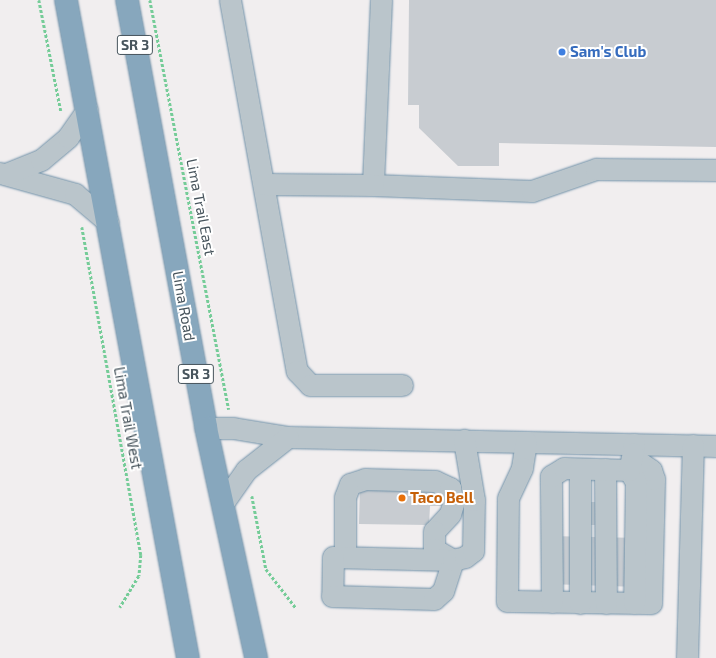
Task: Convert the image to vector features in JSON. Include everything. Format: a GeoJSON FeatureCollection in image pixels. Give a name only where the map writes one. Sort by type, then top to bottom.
{"type":"FeatureCollection","features":[{"type":"Feature","properties":{"kind":"highway"},"geometry":{"type":"LineString","coordinates":[[66,0],[188,658]]}},
{"type":"Feature","properties":{"kind":"highway","name":"Lima Road"},"geometry":{"type":"LineString","coordinates":[[127,0],[206,428],[256,658]]}},
{"type":"Feature","properties":{"kind":"lane"},"geometry":{"type":"LineString","coordinates":[[230,0],[297,371],[310,385],[402,385]]}},
{"type":"Feature","properties":{"kind":"lane"},"geometry":{"type":"LineString","coordinates":[[373,185],[381,0]]}},
{"type":"Feature","properties":{"kind":"lane"},"geometry":{"type":"LineString","coordinates":[[3,174],[41,160],[68,137],[87,110]]}},
{"type":"Feature","properties":{"kind":"lane"},"geometry":{"type":"LineString","coordinates":[[264,184],[373,185],[532,191],[596,169],[716,170]]}},
{"type":"Feature","properties":{"kind":"lane"},"geometry":{"type":"LineString","coordinates":[[3,174],[75,194],[108,222]]}},
{"type":"Feature","properties":{"kind":"lane"},"geometry":{"type":"LineString","coordinates":[[206,428],[233,428],[288,436],[526,442],[632,455],[693,445],[716,446]]}},
{"type":"Feature","properties":{"kind":"lane"},"geometry":{"type":"LineString","coordinates":[[223,503],[246,470],[288,436]]}},
{"type":"Feature","properties":{"kind":"lane"},"geometry":{"type":"LineString","coordinates":[[453,560],[443,591],[434,599],[332,596],[333,557],[453,560],[465,557],[473,551],[474,500],[464,440]]}},
{"type":"Feature","properties":{"kind":"lane"},"geometry":{"type":"LineString","coordinates":[[526,442],[522,468],[508,498],[507,601],[651,604],[654,479],[651,470],[632,455]]}},
{"type":"Feature","properties":{"kind":"lane"},"geometry":{"type":"LineString","coordinates":[[687,658],[693,445]]}},
{"type":"Feature","properties":{"kind":"lane"},"geometry":{"type":"LineString","coordinates":[[565,602],[551,476],[572,469],[605,469],[632,455]]}},
{"type":"Feature","properties":{"kind":"lane"},"geometry":{"type":"LineString","coordinates":[[621,603],[624,481],[632,455]]}},
{"type":"Feature","properties":{"kind":"lane"},"geometry":{"type":"LineString","coordinates":[[565,602],[572,469]]}},
{"type":"Feature","properties":{"kind":"lane"},"geometry":{"type":"LineString","coordinates":[[605,469],[621,603]]}},
{"type":"Feature","properties":{"kind":"lane"},"geometry":{"type":"LineString","coordinates":[[345,557],[345,497],[350,484],[365,479],[435,481],[450,488],[453,504],[450,514],[434,531],[434,549],[453,560]]}},
{"type":"Feature","properties":{"kind":"path"},"geometry":{"type":"LineString","coordinates":[[39,0],[62,118]]}},
{"type":"Feature","properties":{"kind":"path","name":"Lima Trail East"},"geometry":{"type":"LineString","coordinates":[[150,0],[231,417]]}},
{"type":"Feature","properties":{"kind":"path","name":"Lima Trail West"},"geometry":{"type":"LineString","coordinates":[[82,228],[141,555],[139,576],[120,608]]}},
{"type":"Feature","properties":{"kind":"path"},"geometry":{"type":"LineString","coordinates":[[251,493],[266,569],[296,608]]}},
{"type":"Feature","properties":{"kind":"building","name":"Sam's Club"},"geometry":{"type":"Polygon","coordinates":[[[409,0],[716,0],[716,147],[499,143],[499,166],[458,166],[419,128],[419,105],[408,105],[409,0]]]}},
{"type":"Feature","properties":{"kind":"building","name":"Taco Bell"},"geometry":{"type":"Polygon","coordinates":[[[360,486],[445,491],[444,506],[430,506],[429,525],[359,524],[360,486]]]}},
{"type":"Feature","properties":{"kind":"building"},"geometry":{"type":"Polygon","coordinates":[[[587,502],[598,502],[598,525],[587,525],[587,502]]]}},
{"type":"Feature","properties":{"kind":"building"},"geometry":{"type":"Polygon","coordinates":[[[549,536],[640,538],[639,587],[548,584],[549,536]]]}},
{"type":"Feature","properties":{"kind":"place","name":"Sam's Club"},"geometry":{"type":"Point","coordinates":[562,52]}},
{"type":"Feature","properties":{"kind":"place","name":"Taco Bell"},"geometry":{"type":"Point","coordinates":[402,498]}}]}
